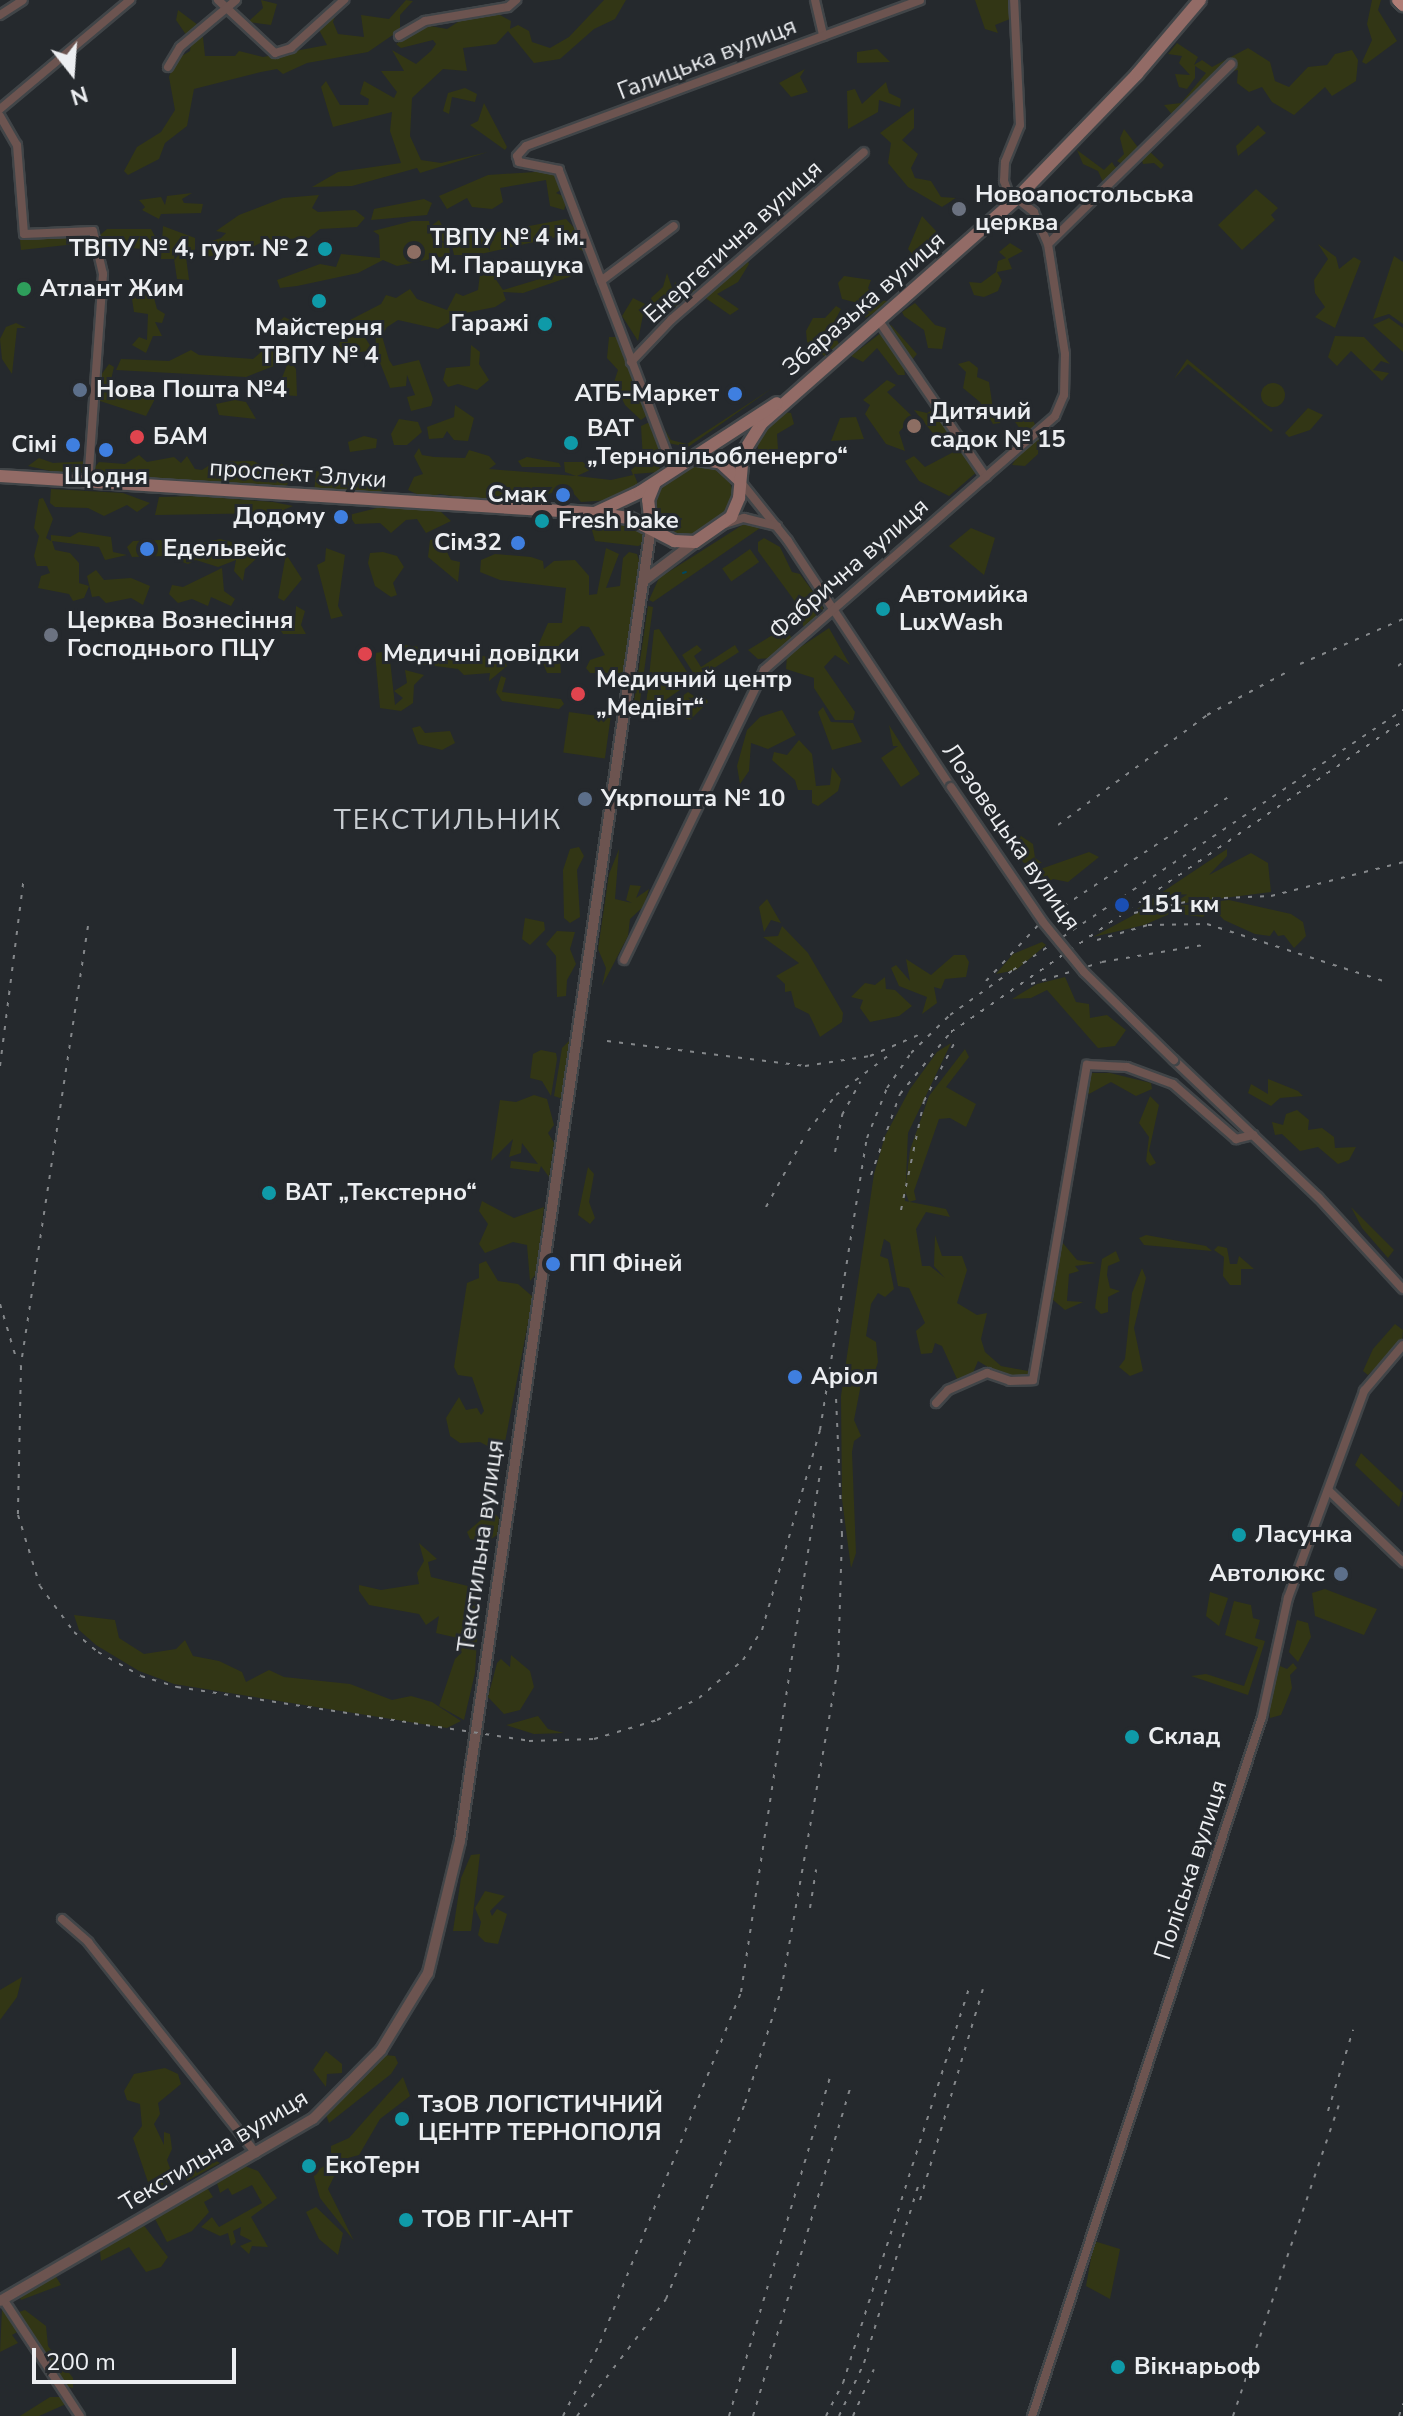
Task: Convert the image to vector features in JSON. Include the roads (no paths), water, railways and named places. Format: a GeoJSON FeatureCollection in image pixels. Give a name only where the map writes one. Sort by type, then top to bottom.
{"type":"FeatureCollection","features":[{"type":"Feature","properties":{"kind":"main road","name":"Збаразька вулиця"},"geometry":{"type":"LineString","coordinates":[[691,458],[787,398],[1018,197],[1137,74],[1200,0]]}},
{"type":"Feature","properties":{"kind":"main road","name":"Збаразька вулиця"},"geometry":{"type":"LineString","coordinates":[[739,480],[746,444],[787,398]]}},
{"type":"Feature","properties":{"kind":"main road"},"geometry":{"type":"LineString","coordinates":[[593,513],[657,480],[691,458],[721,463],[739,480],[736,508],[724,525],[695,542],[674,541],[651,527],[648,500],[657,480]]}},
{"type":"Feature","properties":{"kind":"main road","name":"проспект Злуки"},"geometry":{"type":"LineString","coordinates":[[0,476],[593,513],[629,518],[651,527]]}},
{"type":"Feature","properties":{"kind":"street"},"geometry":{"type":"LineString","coordinates":[[0,15],[23,0]]}},
{"type":"Feature","properties":{"kind":"street"},"geometry":{"type":"LineString","coordinates":[[0,109],[130,0]]}},
{"type":"Feature","properties":{"kind":"street"},"geometry":{"type":"LineString","coordinates":[[168,67],[180,47],[222,2],[236,0]]}},
{"type":"Feature","properties":{"kind":"street"},"geometry":{"type":"LineString","coordinates":[[222,2],[264,46],[279,53],[344,0]]}},
{"type":"Feature","properties":{"kind":"street"},"geometry":{"type":"LineString","coordinates":[[399,36],[425,21],[508,7],[516,0]]}},
{"type":"Feature","properties":{"kind":"street"},"geometry":{"type":"LineString","coordinates":[[815,0],[823,36]]}},
{"type":"Feature","properties":{"kind":"street","name":"Галицька вулиця"},"geometry":{"type":"LineString","coordinates":[[519,162],[517,156],[526,146],[920,0]]}},
{"type":"Feature","properties":{"kind":"street"},"geometry":{"type":"LineString","coordinates":[[879,321],[986,477],[1055,416],[1064,395],[1065,354],[1048,244],[1034,212],[1008,192],[1003,172],[1020,125],[1014,0]]}},
{"type":"Feature","properties":{"kind":"street"},"geometry":{"type":"LineString","coordinates":[[1048,244],[1231,64]]}},
{"type":"Feature","properties":{"kind":"street"},"geometry":{"type":"LineString","coordinates":[[0,116],[17,145],[24,234],[93,231],[103,274],[88,482]]}},
{"type":"Feature","properties":{"kind":"street","name":"Енергетична вулиця"},"geometry":{"type":"LineString","coordinates":[[631,362],[672,319],[864,152]]}},
{"type":"Feature","properties":{"kind":"street","name":"Енергетична вулиця"},"geometry":{"type":"LineString","coordinates":[[519,162],[559,170],[673,469]]}},
{"type":"Feature","properties":{"kind":"street"},"geometry":{"type":"LineString","coordinates":[[601,281],[674,226]]}},
{"type":"Feature","properties":{"kind":"street","name":"Фабрична вулиця"},"geometry":{"type":"LineString","coordinates":[[624,960],[764,670],[986,477]]}},
{"type":"Feature","properties":{"kind":"street","name":"Лозовецька вулиця"},"geometry":{"type":"LineString","coordinates":[[739,480],[777,526],[1042,921],[1084,972],[1254,1135],[1403,1289]]}},
{"type":"Feature","properties":{"kind":"street"},"geometry":{"type":"LineString","coordinates":[[724,525],[744,518],[777,526]]}},
{"type":"Feature","properties":{"kind":"street","name":"Текстильна вулиця"},"geometry":{"type":"LineString","coordinates":[[2,2300],[313,2119],[381,2050],[419,1994],[449,1904],[646,579],[651,527]]}},
{"type":"Feature","properties":{"kind":"street"},"geometry":{"type":"LineString","coordinates":[[646,579],[695,542]]}},
{"type":"Feature","properties":{"kind":"street","name":"Лозовецька вулиця"},"geometry":{"type":"LineString","coordinates":[[936,1403],[948,1390],[987,1373],[1010,1381],[1033,1380],[1087,1065],[1127,1067],[1173,1084],[1236,1139],[1254,1135]]}},
{"type":"Feature","properties":{"kind":"street","name":"Поліська вулиця"},"geometry":{"type":"LineString","coordinates":[[1032,2416],[1262,1717],[1288,1598],[1364,1391],[1403,1345]]}},
{"type":"Feature","properties":{"kind":"street"},"geometry":{"type":"LineString","coordinates":[[1329,1491],[1403,1562]]}},
{"type":"Feature","properties":{"kind":"street"},"geometry":{"type":"LineString","coordinates":[[62,1919],[88,1942],[256,2153]]}},
{"type":"Feature","properties":{"kind":"street"},"geometry":{"type":"LineString","coordinates":[[2,2300],[80,2416]]}},
{"type":"Feature","properties":{"kind":"railway"},"geometry":{"type":"LineString","coordinates":[[1300,664],[1403,619]]}},
{"type":"Feature","properties":{"kind":"railway"},"geometry":{"type":"LineString","coordinates":[[1398,666],[1403,662]]}},
{"type":"Feature","properties":{"kind":"railway"},"geometry":{"type":"LineString","coordinates":[[1058,825],[1207,715],[1285,673]]}},
{"type":"Feature","properties":{"kind":"railway"},"geometry":{"type":"LineString","coordinates":[[88,926],[21,1366],[18,1515],[40,1586],[74,1632],[98,1652],[141,1676],[177,1687],[529,1741],[594,1739],[657,1720],[699,1698],[743,1660],[762,1630],[820,1430],[867,1138],[887,1088],[911,1053],[950,1015],[1013,970],[1403,710]]}},
{"type":"Feature","properties":{"kind":"railway"},"geometry":{"type":"LineString","coordinates":[[871,1175],[900,1094],[951,1032],[1403,721]]}},
{"type":"Feature","properties":{"kind":"railway"},"geometry":{"type":"LineString","coordinates":[[986,981],[1044,919],[1233,794]]}},
{"type":"Feature","properties":{"kind":"railway"},"geometry":{"type":"LineString","coordinates":[[1134,913],[1200,899],[1271,896],[1403,862]]}},
{"type":"Feature","properties":{"kind":"railway"},"geometry":{"type":"LineString","coordinates":[[0,1066],[24,877]]}},
{"type":"Feature","properties":{"kind":"railway"},"geometry":{"type":"LineString","coordinates":[[1097,940],[1148,925],[1207,924],[1390,983]]}},
{"type":"Feature","properties":{"kind":"railway"},"geometry":{"type":"LineString","coordinates":[[1031,984],[1102,962],[1202,945]]}},
{"type":"Feature","properties":{"kind":"railway"},"geometry":{"type":"LineString","coordinates":[[607,1041],[805,1066],[870,1056],[923,1033]]}},
{"type":"Feature","properties":{"kind":"railway"},"geometry":{"type":"LineString","coordinates":[[901,1210],[924,1101],[956,1040]]}},
{"type":"Feature","properties":{"kind":"railway"},"geometry":{"type":"LineString","coordinates":[[808,1131],[836,1095],[889,1055]]}},
{"type":"Feature","properties":{"kind":"railway"},"geometry":{"type":"LineString","coordinates":[[835,1152],[842,1115],[860,1082]]}},
{"type":"Feature","properties":{"kind":"railway"},"geometry":{"type":"LineString","coordinates":[[766,1207],[806,1134]]}},
{"type":"Feature","properties":{"kind":"railway"},"geometry":{"type":"LineString","coordinates":[[0,1304],[17,1361]]}},
{"type":"Feature","properties":{"kind":"railway"},"geometry":{"type":"LineString","coordinates":[[577,2416],[666,2299],[745,2103],[781,1991],[838,1669],[842,1535],[836,1396]]}},
{"type":"Feature","properties":{"kind":"railway"},"geometry":{"type":"LineString","coordinates":[[563,2416],[600,2343],[741,1992],[822,1460]]}},
{"type":"Feature","properties":{"kind":"railway"},"geometry":{"type":"LineString","coordinates":[[810,1908],[816,1869]]}},
{"type":"Feature","properties":{"kind":"railway"},"geometry":{"type":"LineString","coordinates":[[826,2416],[843,2383],[970,1984]]}},
{"type":"Feature","properties":{"kind":"railway"},"geometry":{"type":"LineString","coordinates":[[920,2200],[983,1989]]}},
{"type":"Feature","properties":{"kind":"railway"},"geometry":{"type":"LineString","coordinates":[[1328,2111],[1353,2030]]}},
{"type":"Feature","properties":{"kind":"railway"},"geometry":{"type":"LineString","coordinates":[[729,2416],[830,2078]]}},
{"type":"Feature","properties":{"kind":"railway"},"geometry":{"type":"LineString","coordinates":[[753,2416],[851,2086]]}},
{"type":"Feature","properties":{"kind":"railway"},"geometry":{"type":"LineString","coordinates":[[1233,2416],[1341,2099]]}},
{"type":"Feature","properties":{"kind":"railway"},"geometry":{"type":"LineString","coordinates":[[839,2416],[864,2363],[918,2186]]}},
{"type":"Feature","properties":{"kind":"railway"},"geometry":{"type":"LineString","coordinates":[[853,2416],[874,2369]]}},
{"type":"Feature","properties":{"kind":"railway"},"geometry":{"type":"LineString","coordinates":[[1399,2416],[1403,2404]]}},
{"type":"Feature","properties":{"kind":"place","name":"Новоапостольська церква"},"geometry":{"type":"Point","coordinates":[959,209]}},
{"type":"Feature","properties":{"kind":"place","name":"ТВПУ № 4, гурт. № 2"},"geometry":{"type":"Point","coordinates":[325,249]}},
{"type":"Feature","properties":{"kind":"place","name":"ТВПУ № 4 ім. М. Паращука"},"geometry":{"type":"Point","coordinates":[414,252]}},
{"type":"Feature","properties":{"kind":"place","name":"Атлант Жим"},"geometry":{"type":"Point","coordinates":[24,289]}},
{"type":"Feature","properties":{"kind":"place","name":"Майстерня ТВПУ № 4"},"geometry":{"type":"Point","coordinates":[319,301]}},
{"type":"Feature","properties":{"kind":"place","name":"Гаражі"},"geometry":{"type":"Point","coordinates":[545,324]}},
{"type":"Feature","properties":{"kind":"place","name":"Нова Пошта №4"},"geometry":{"type":"Point","coordinates":[80,390]}},
{"type":"Feature","properties":{"kind":"place","name":"АТБ-Маркет"},"geometry":{"type":"Point","coordinates":[735,394]}},
{"type":"Feature","properties":{"kind":"place","name":"Дитячий садок № 15"},"geometry":{"type":"Point","coordinates":[914,426]}},
{"type":"Feature","properties":{"kind":"place","name":"БАМ"},"geometry":{"type":"Point","coordinates":[137,437]}},
{"type":"Feature","properties":{"kind":"place","name":"ВАТ „Тернопільобленерго“"},"geometry":{"type":"Point","coordinates":[571,443]}},
{"type":"Feature","properties":{"kind":"place","name":"Сімі"},"geometry":{"type":"Point","coordinates":[73,445]}},
{"type":"Feature","properties":{"kind":"place","name":"Щодня"},"geometry":{"type":"Point","coordinates":[106,450]}},
{"type":"Feature","properties":{"kind":"place","name":"Смак"},"geometry":{"type":"Point","coordinates":[563,495]}},
{"type":"Feature","properties":{"kind":"place","name":"Додому"},"geometry":{"type":"Point","coordinates":[341,517]}},
{"type":"Feature","properties":{"kind":"place","name":"Fresh bake"},"geometry":{"type":"Point","coordinates":[542,521]}},
{"type":"Feature","properties":{"kind":"place","name":"Сім32"},"geometry":{"type":"Point","coordinates":[518,543]}},
{"type":"Feature","properties":{"kind":"place","name":"Едельвейс"},"geometry":{"type":"Point","coordinates":[147,549]}},
{"type":"Feature","properties":{"kind":"place","name":"Автомийка LuxWash"},"geometry":{"type":"Point","coordinates":[883,609]}},
{"type":"Feature","properties":{"kind":"place","name":"Церква Вознесіння Господнього ПЦУ"},"geometry":{"type":"Point","coordinates":[51,635]}},
{"type":"Feature","properties":{"kind":"place","name":"Медичні довідки"},"geometry":{"type":"Point","coordinates":[365,654]}},
{"type":"Feature","properties":{"kind":"place","name":"Медичний центр „Медівіт“"},"geometry":{"type":"Point","coordinates":[578,694]}},
{"type":"Feature","properties":{"kind":"place","name":"Укрпошта № 10"},"geometry":{"type":"Point","coordinates":[585,799]}},
{"type":"Feature","properties":{"kind":"place","name":"151 км"},"geometry":{"type":"Point","coordinates":[1122,905]}},
{"type":"Feature","properties":{"kind":"place","name":"ВАТ „Текстерно“"},"geometry":{"type":"Point","coordinates":[269,1193]}},
{"type":"Feature","properties":{"kind":"place","name":"ПП Фіней"},"geometry":{"type":"Point","coordinates":[553,1264]}},
{"type":"Feature","properties":{"kind":"place","name":"Аріол"},"geometry":{"type":"Point","coordinates":[795,1377]}},
{"type":"Feature","properties":{"kind":"place","name":"Ласунка"},"geometry":{"type":"Point","coordinates":[1239,1535]}},
{"type":"Feature","properties":{"kind":"place","name":"Автолюкс"},"geometry":{"type":"Point","coordinates":[1341,1574]}},
{"type":"Feature","properties":{"kind":"place","name":"Склад"},"geometry":{"type":"Point","coordinates":[1132,1737]}},
{"type":"Feature","properties":{"kind":"place","name":"ТзОВ ЛОГІСТИЧНИЙ ЦЕНТР ТЕРНОПОЛЯ"},"geometry":{"type":"Point","coordinates":[402,2119]}},
{"type":"Feature","properties":{"kind":"place","name":"ЕкоТерн"},"geometry":{"type":"Point","coordinates":[309,2166]}},
{"type":"Feature","properties":{"kind":"place","name":"ТОВ ГІГ-АНТ"},"geometry":{"type":"Point","coordinates":[406,2220]}},
{"type":"Feature","properties":{"kind":"place","name":"Вікнарьоф"},"geometry":{"type":"Point","coordinates":[1118,2367]}},
{"type":"Feature","properties":{"kind":"district","name":"ТЕКСТИЛЬНИК"},"geometry":{"type":"Point","coordinates":[448,820]}}]}
